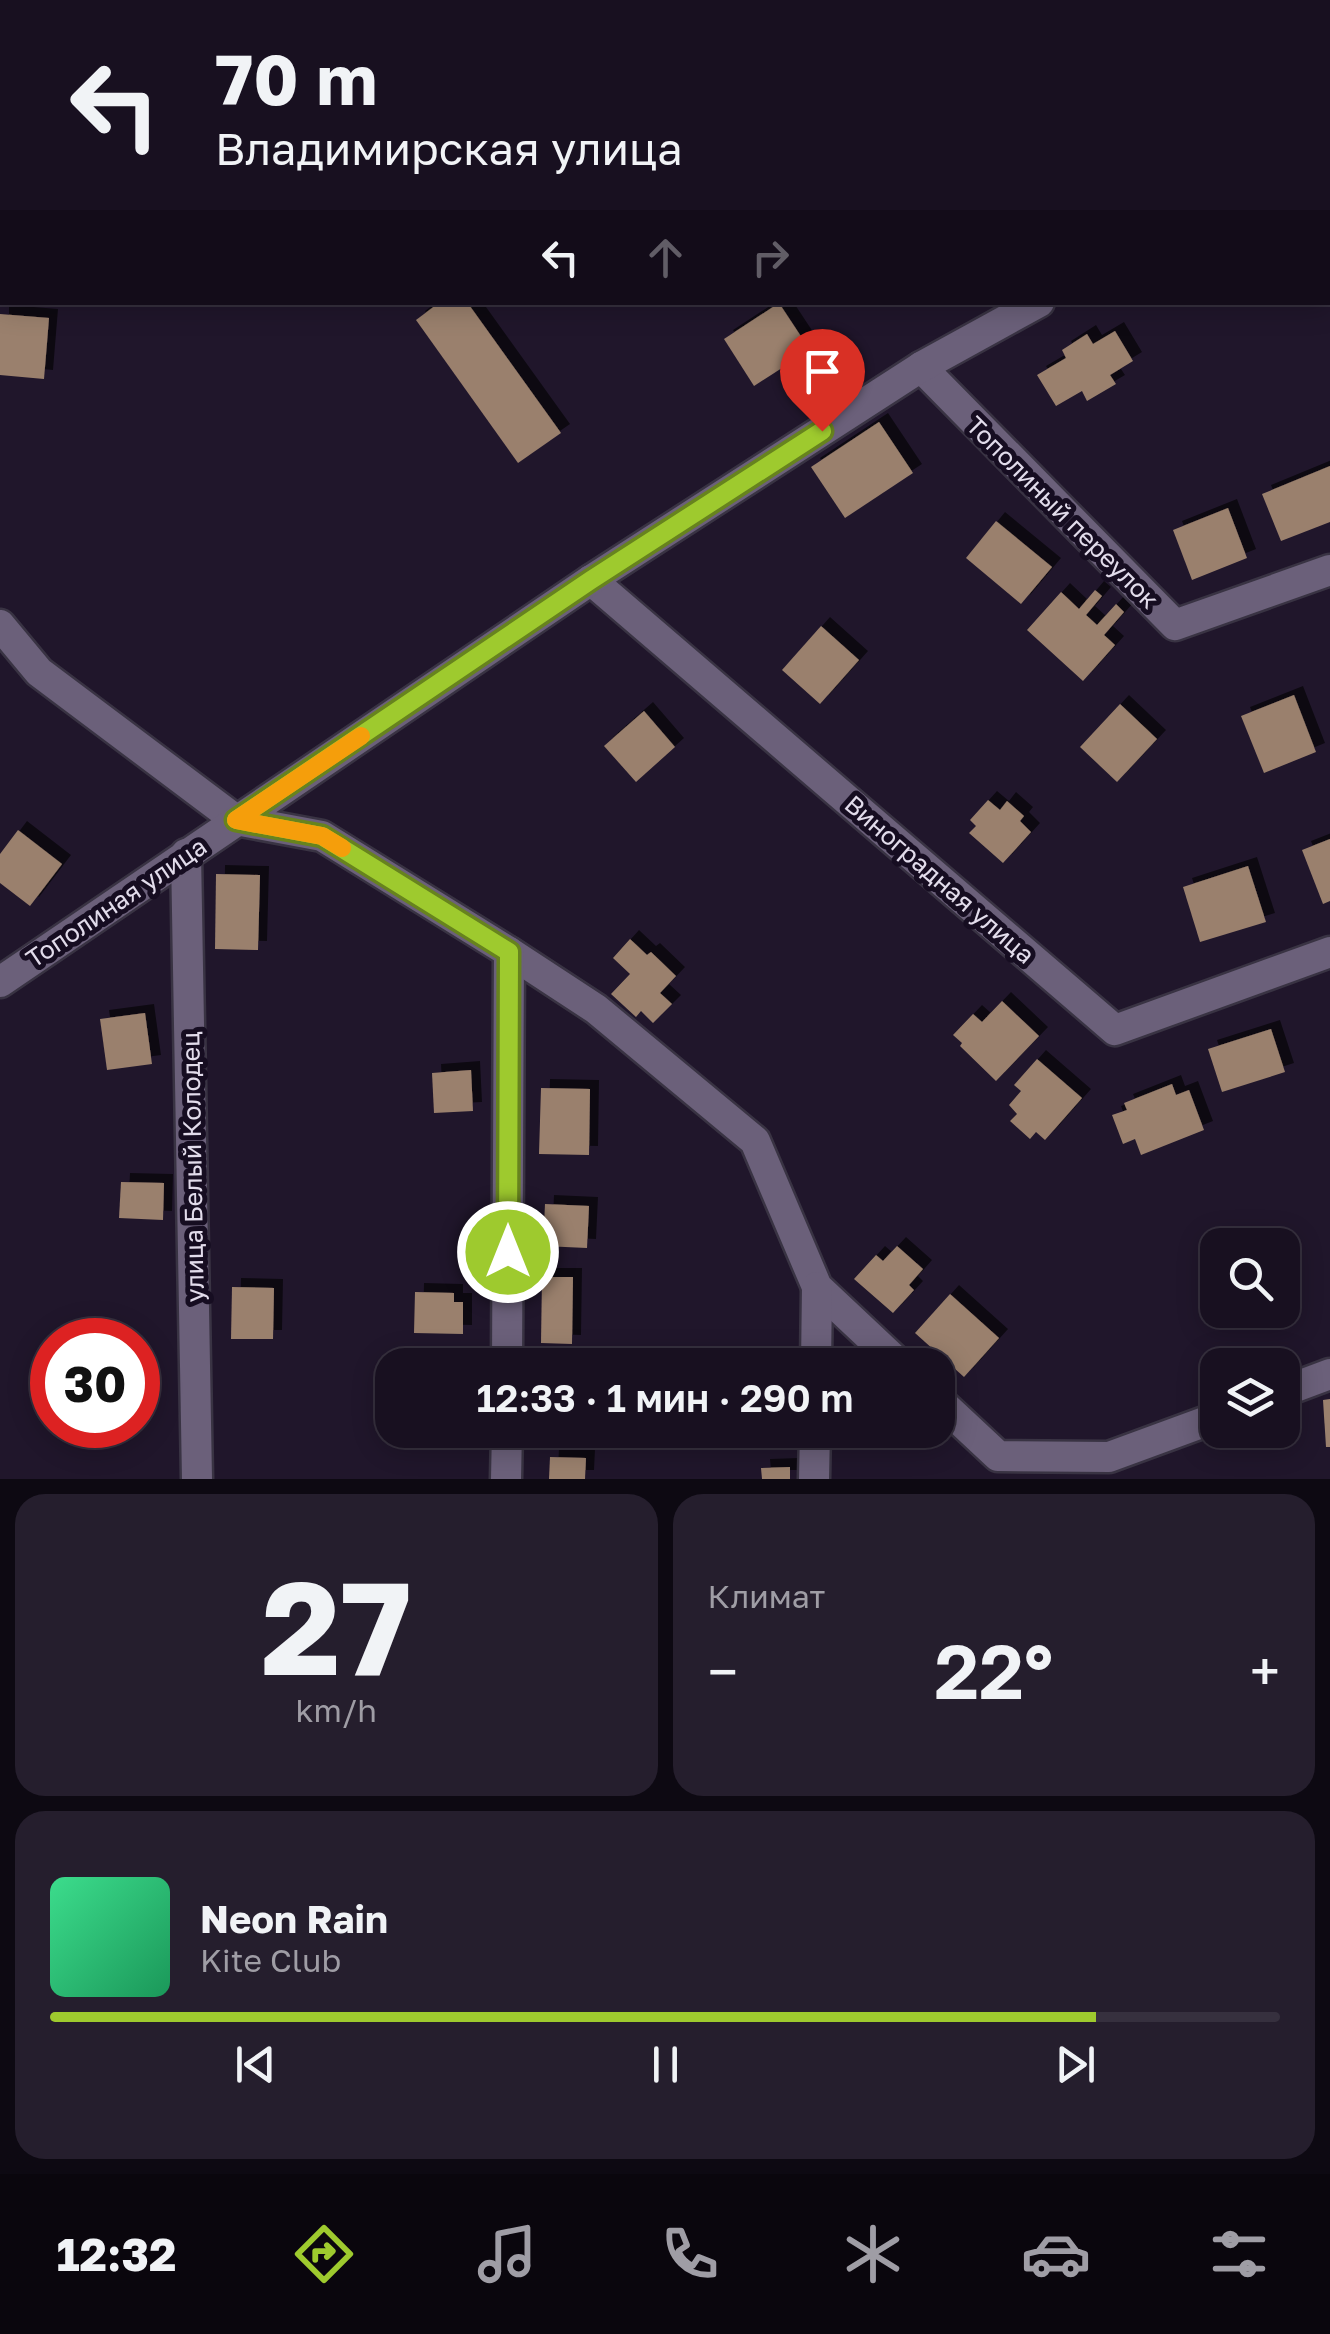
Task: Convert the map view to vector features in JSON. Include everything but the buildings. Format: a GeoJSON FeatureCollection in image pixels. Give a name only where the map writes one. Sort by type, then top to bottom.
{"type":"FeatureCollection","features":[{"type":"Feature","properties":{"kind":"street","name":"Тополиная улица"},"geometry":{"type":"LineString","coordinates":[[0,982],[591,580],[921,368],[1034,305]]}},
{"type":"Feature","properties":{"kind":"street","name":"Тополиный переулок"},"geometry":{"type":"LineString","coordinates":[[921,368],[1175,625],[1330,570]]}},
{"type":"Feature","properties":{"kind":"street","name":"Виноградная улица"},"geometry":{"type":"LineString","coordinates":[[591,580],[1115,1030],[1330,952]]}},
{"type":"Feature","properties":{"kind":"street"},"geometry":{"type":"LineString","coordinates":[[0,625],[40,672],[236,820],[322,836],[509,952],[596,1010],[755,1142],[817,1288],[816,1348]]}},
{"type":"Feature","properties":{"kind":"street","name":"улица Белый Колодец"},"geometry":{"type":"LineString","coordinates":[[186,854],[197,1479]]}},
{"type":"Feature","properties":{"kind":"street"},"geometry":{"type":"LineString","coordinates":[[507,1348],[509,952]]}},
{"type":"Feature","properties":{"kind":"street"},"geometry":{"type":"LineString","coordinates":[[817,1288],[882,1348]]}},
{"type":"Feature","properties":{"kind":"street"},"geometry":{"type":"LineString","coordinates":[[1300,1385],[1330,1374]]}},
{"type":"Feature","properties":{"kind":"street"},"geometry":{"type":"LineString","coordinates":[[955,1416],[998,1456],[1109,1468],[1200,1425]]}},
{"type":"Feature","properties":{"kind":"street"},"geometry":{"type":"LineString","coordinates":[[506,1479],[507,1448]]}},
{"type":"Feature","properties":{"kind":"street"},"geometry":{"type":"LineString","coordinates":[[814,1448],[814,1479]]}},
{"type":"Feature","properties":{"kind":"slow traffic"},"geometry":{"type":"LineString","coordinates":[[342,848],[322,836],[236,820],[361,736]]}},
{"type":"Feature","properties":{"kind":"route"},"geometry":{"type":"LineString","coordinates":[[508,1252],[509,952],[322,836],[236,820],[591,580],[822,431]]}}]}
